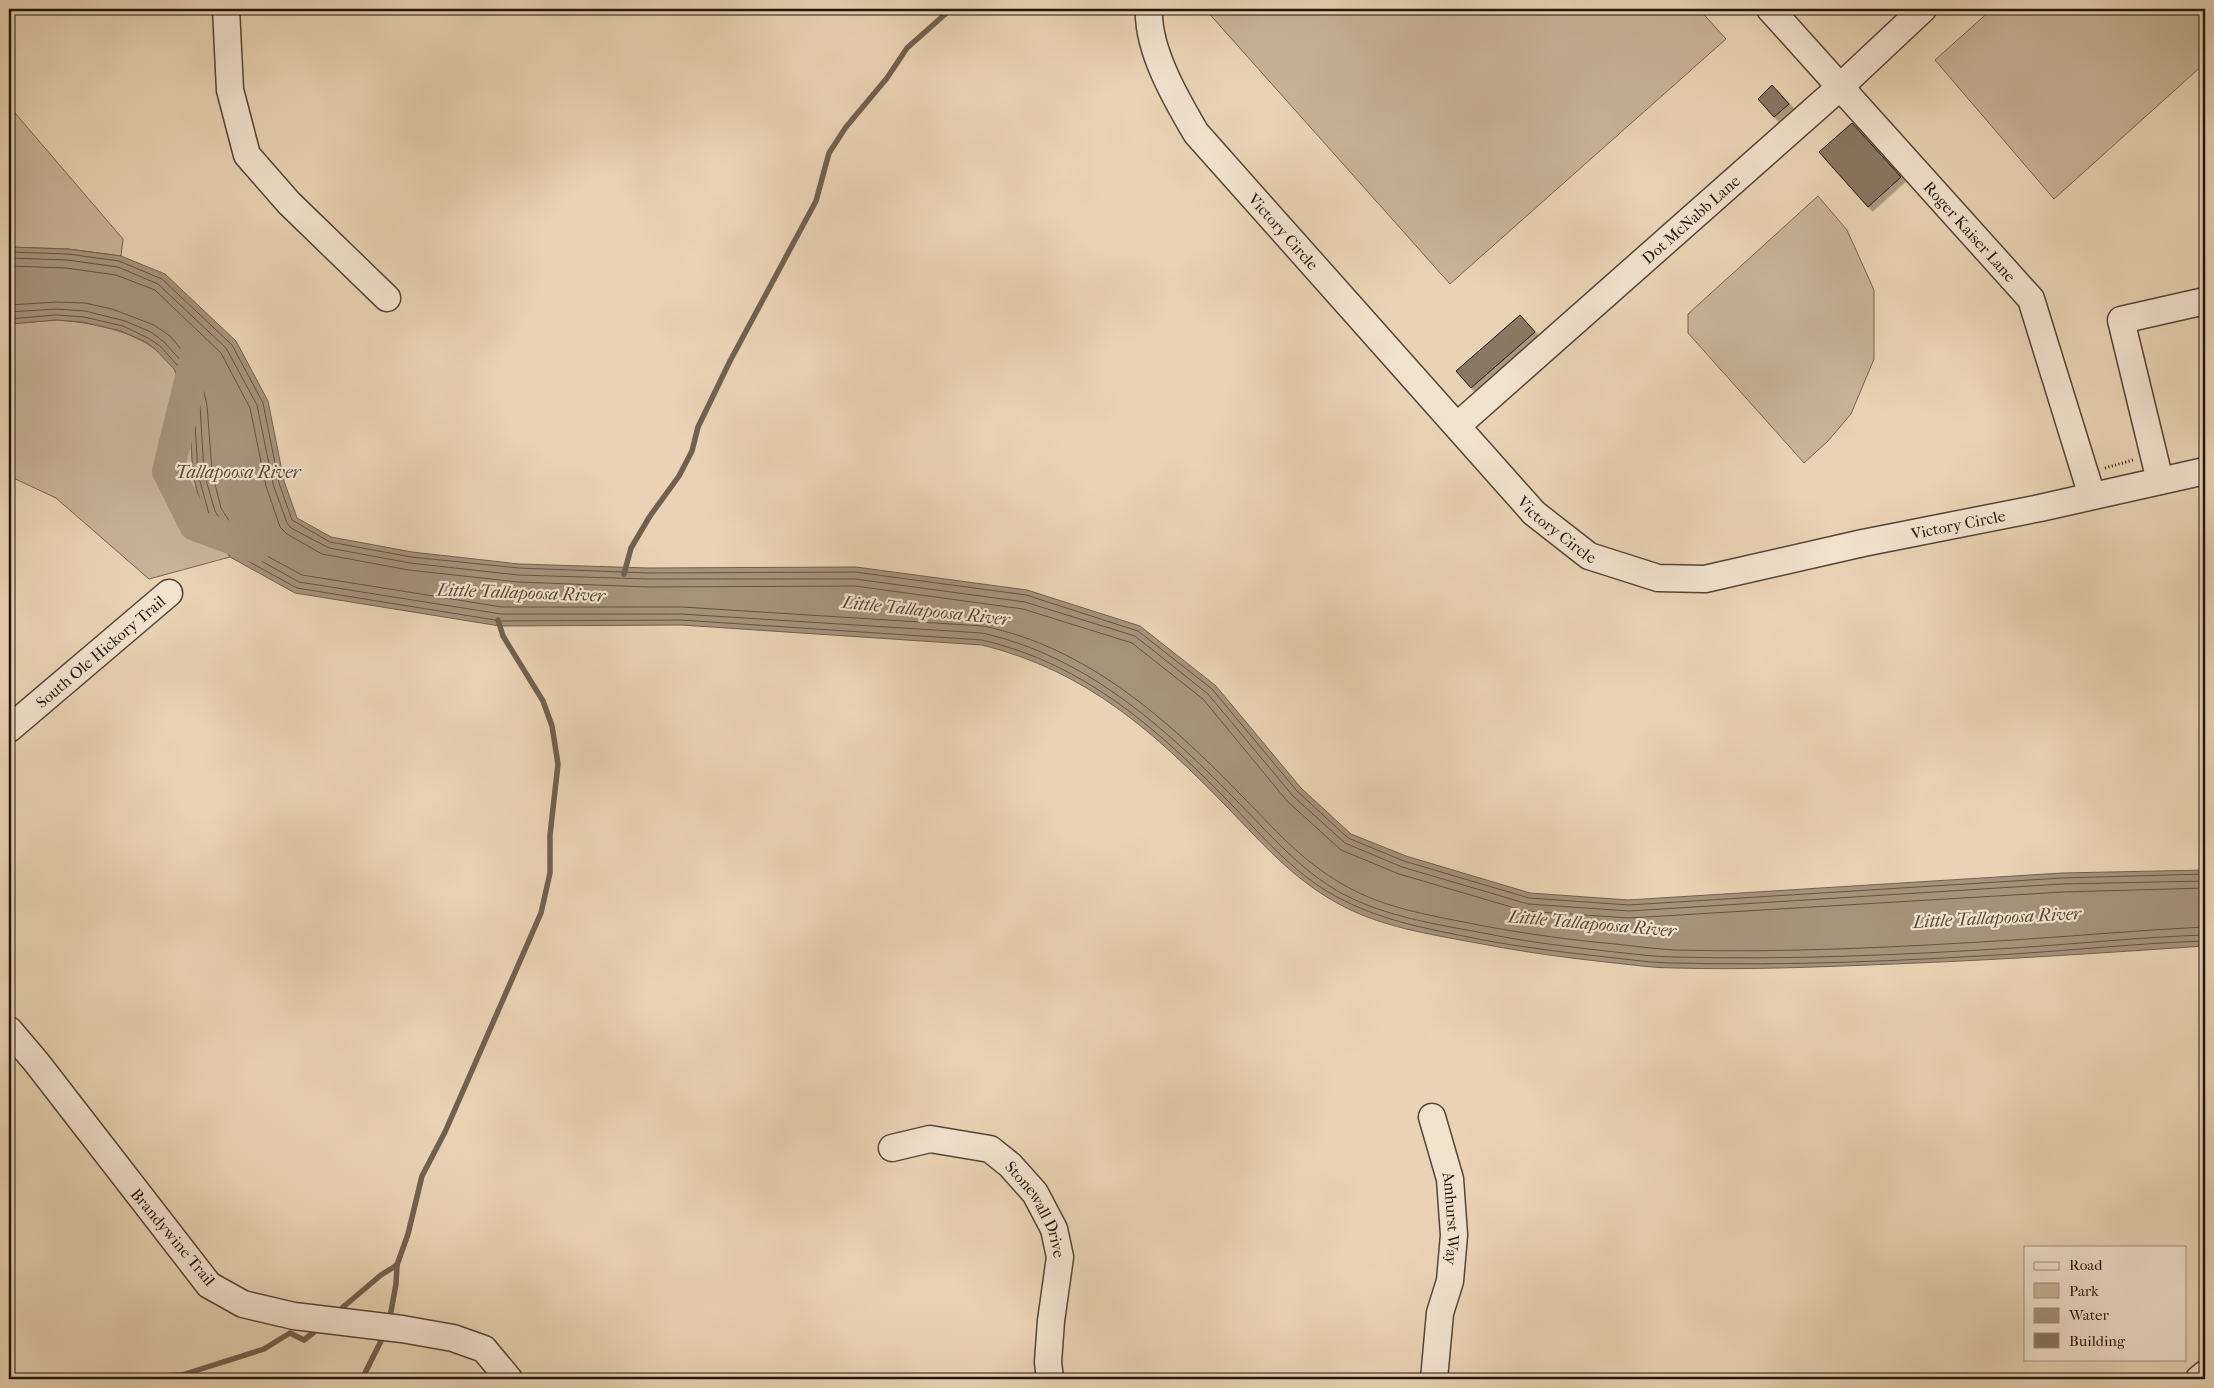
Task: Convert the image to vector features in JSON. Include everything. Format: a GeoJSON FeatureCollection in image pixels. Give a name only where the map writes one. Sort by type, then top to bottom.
{"type":"FeatureCollection","features":[{"type":"Feature","properties":{"kind":"street"},"geometry":{"type":"LineString","coordinates":[[226,9],[230,90],[247,156],[289,204],[387,298]]}},
{"type":"Feature","properties":{"kind":"street","name":"Victory Circle"},"geometry":{"type":"LineString","coordinates":[[1149,9],[1148,26],[1172,92],[1196,133],[1534,514],[1589,556],[1658,578],[1705,579],[1864,543],[2089,485],[2160,481],[2205,471]]}},
{"type":"Feature","properties":{"kind":"street","name":"Roger Kaiser Lane"},"geometry":{"type":"LineString","coordinates":[[1770,9],[2031,299],[2089,485]]}},
{"type":"Feature","properties":{"kind":"street","name":"Dot McNabb Lane"},"geometry":{"type":"LineString","coordinates":[[1457,426],[1840,87],[1923,9]]}},
{"type":"Feature","properties":{"kind":"street"},"geometry":{"type":"LineString","coordinates":[[2160,481],[2121,320],[2205,300]]}},
{"type":"Feature","properties":{"kind":"street","name":"South Ole Hickory Trail"},"geometry":{"type":"LineString","coordinates":[[9,729],[169,593]]}},
{"type":"Feature","properties":{"kind":"street","name":"Brandywine Trail"},"geometry":{"type":"LineString","coordinates":[[9,1030],[37,1063],[209,1285],[243,1304],[294,1316],[453,1338],[484,1350],[509,1379]]}},
{"type":"Feature","properties":{"kind":"street","name":"Amhurst Way"},"geometry":{"type":"LineString","coordinates":[[1432,1117],[1450,1179],[1454,1234],[1450,1281],[1440,1313],[1434,1379]]}},
{"type":"Feature","properties":{"kind":"street","name":"Stonewall Drive"},"geometry":{"type":"LineString","coordinates":[[892,1148],[930,1139],[990,1149],[1010,1165],[1035,1193],[1054,1228],[1060,1257],[1051,1321],[1048,1362],[1050,1379]]}},
{"type":"Feature","properties":{"kind":"street"},"geometry":{"type":"LineString","coordinates":[[2199,1379],[2205,1374]]}},
{"type":"Feature","properties":{"kind":"path"},"geometry":{"type":"LineString","coordinates":[[2089,485],[2153,454]]}},
{"type":"Feature","properties":{"kind":"green space"},"geometry":{"type":"Polygon","coordinates":[[[1205,9],[1699,9],[1726,39],[1450,284],[1205,9]]]}},
{"type":"Feature","properties":{"kind":"green space"},"geometry":{"type":"Polygon","coordinates":[[[1992,9],[2205,9],[2205,63],[2054,199],[1935,60],[1992,9]]]}},
{"type":"Feature","properties":{"kind":"green space"},"geometry":{"type":"Polygon","coordinates":[[[9,106],[123,239],[121,256],[68,249],[9,247],[9,106]]]}},
{"type":"Feature","properties":{"kind":"green space"},"geometry":{"type":"Polygon","coordinates":[[[1818,196],[1847,230],[1874,290],[1874,359],[1851,414],[1828,441],[1804,463],[1688,333],[1688,314],[1818,196]]]}},
{"type":"Feature","properties":{"kind":"green space"},"geometry":{"type":"Polygon","coordinates":[[[56,320],[100,326],[141,340],[159,352],[173,367],[184,386],[189,409],[192,462],[199,501],[206,520],[230,557],[149,579],[56,498],[9,476],[9,324],[56,320]]]}},
{"type":"Feature","properties":{"kind":"water","name":"Tallapoosa River"},"geometry":{"type":"Polygon","coordinates":[[[9,247],[68,249],[121,256],[165,274],[236,341],[268,401],[284,481],[297,518],[331,537],[412,552],[519,564],[648,568],[856,567],[1027,590],[1140,626],[1216,686],[1301,788],[1351,834],[1406,856],[1530,893],[1628,900],[2062,873],[2205,870],[2205,946],[2049,956],[1811,967],[1667,968],[1528,952],[1423,933],[1388,924],[1353,911],[1306,883],[1266,847],[1173,754],[1145,730],[1086,688],[1020,656],[982,645],[681,625],[500,626],[295,593],[230,557],[204,515],[193,475],[189,407],[174,369],[146,342],[121,331],[83,322],[56,320],[9,324],[9,247]]]}},
{"type":"Feature","properties":{"kind":"building"},"geometry":{"type":"Polygon","coordinates":[[[1772,85],[1789,104],[1774,117],[1758,99],[1772,85]]]}},
{"type":"Feature","properties":{"kind":"building"},"geometry":{"type":"Polygon","coordinates":[[[1852,123],[1901,177],[1868,207],[1819,152],[1852,123]]]}},
{"type":"Feature","properties":{"kind":"building"},"geometry":{"type":"Polygon","coordinates":[[[1520,315],[1535,332],[1471,388],[1456,371],[1520,315]]]}},
{"type":"Feature","properties":{"kind":"waterway"},"geometry":{"type":"LineString","coordinates":[[624,574],[631,548],[650,516],[679,476],[692,451],[698,427],[730,361],[816,201],[829,153],[846,127],[887,78],[907,48],[951,9]]}},
{"type":"Feature","properties":{"kind":"waterway","name":"Little Tallapoosa River"},"geometry":{"type":"LineString","coordinates":[[195,355],[168,471],[195,525],[255,547]]}},
{"type":"Feature","properties":{"kind":"waterway"},"geometry":{"type":"LineString","coordinates":[[390,1317],[396,1284],[397,1265],[408,1234],[422,1176],[445,1132],[541,913],[550,873],[550,835],[558,764],[552,726],[543,701],[503,636],[498,620]]}},
{"type":"Feature","properties":{"kind":"waterway"},"geometry":{"type":"LineString","coordinates":[[342,1308],[381,1275],[397,1265]]}},
{"type":"Feature","properties":{"kind":"waterway"},"geometry":{"type":"LineString","coordinates":[[113,1379],[182,1375],[264,1349],[290,1333],[304,1340],[314,1332]]}},
{"type":"Feature","properties":{"kind":"waterway"},"geometry":{"type":"LineString","coordinates":[[362,1379],[381,1341]]}}]}
